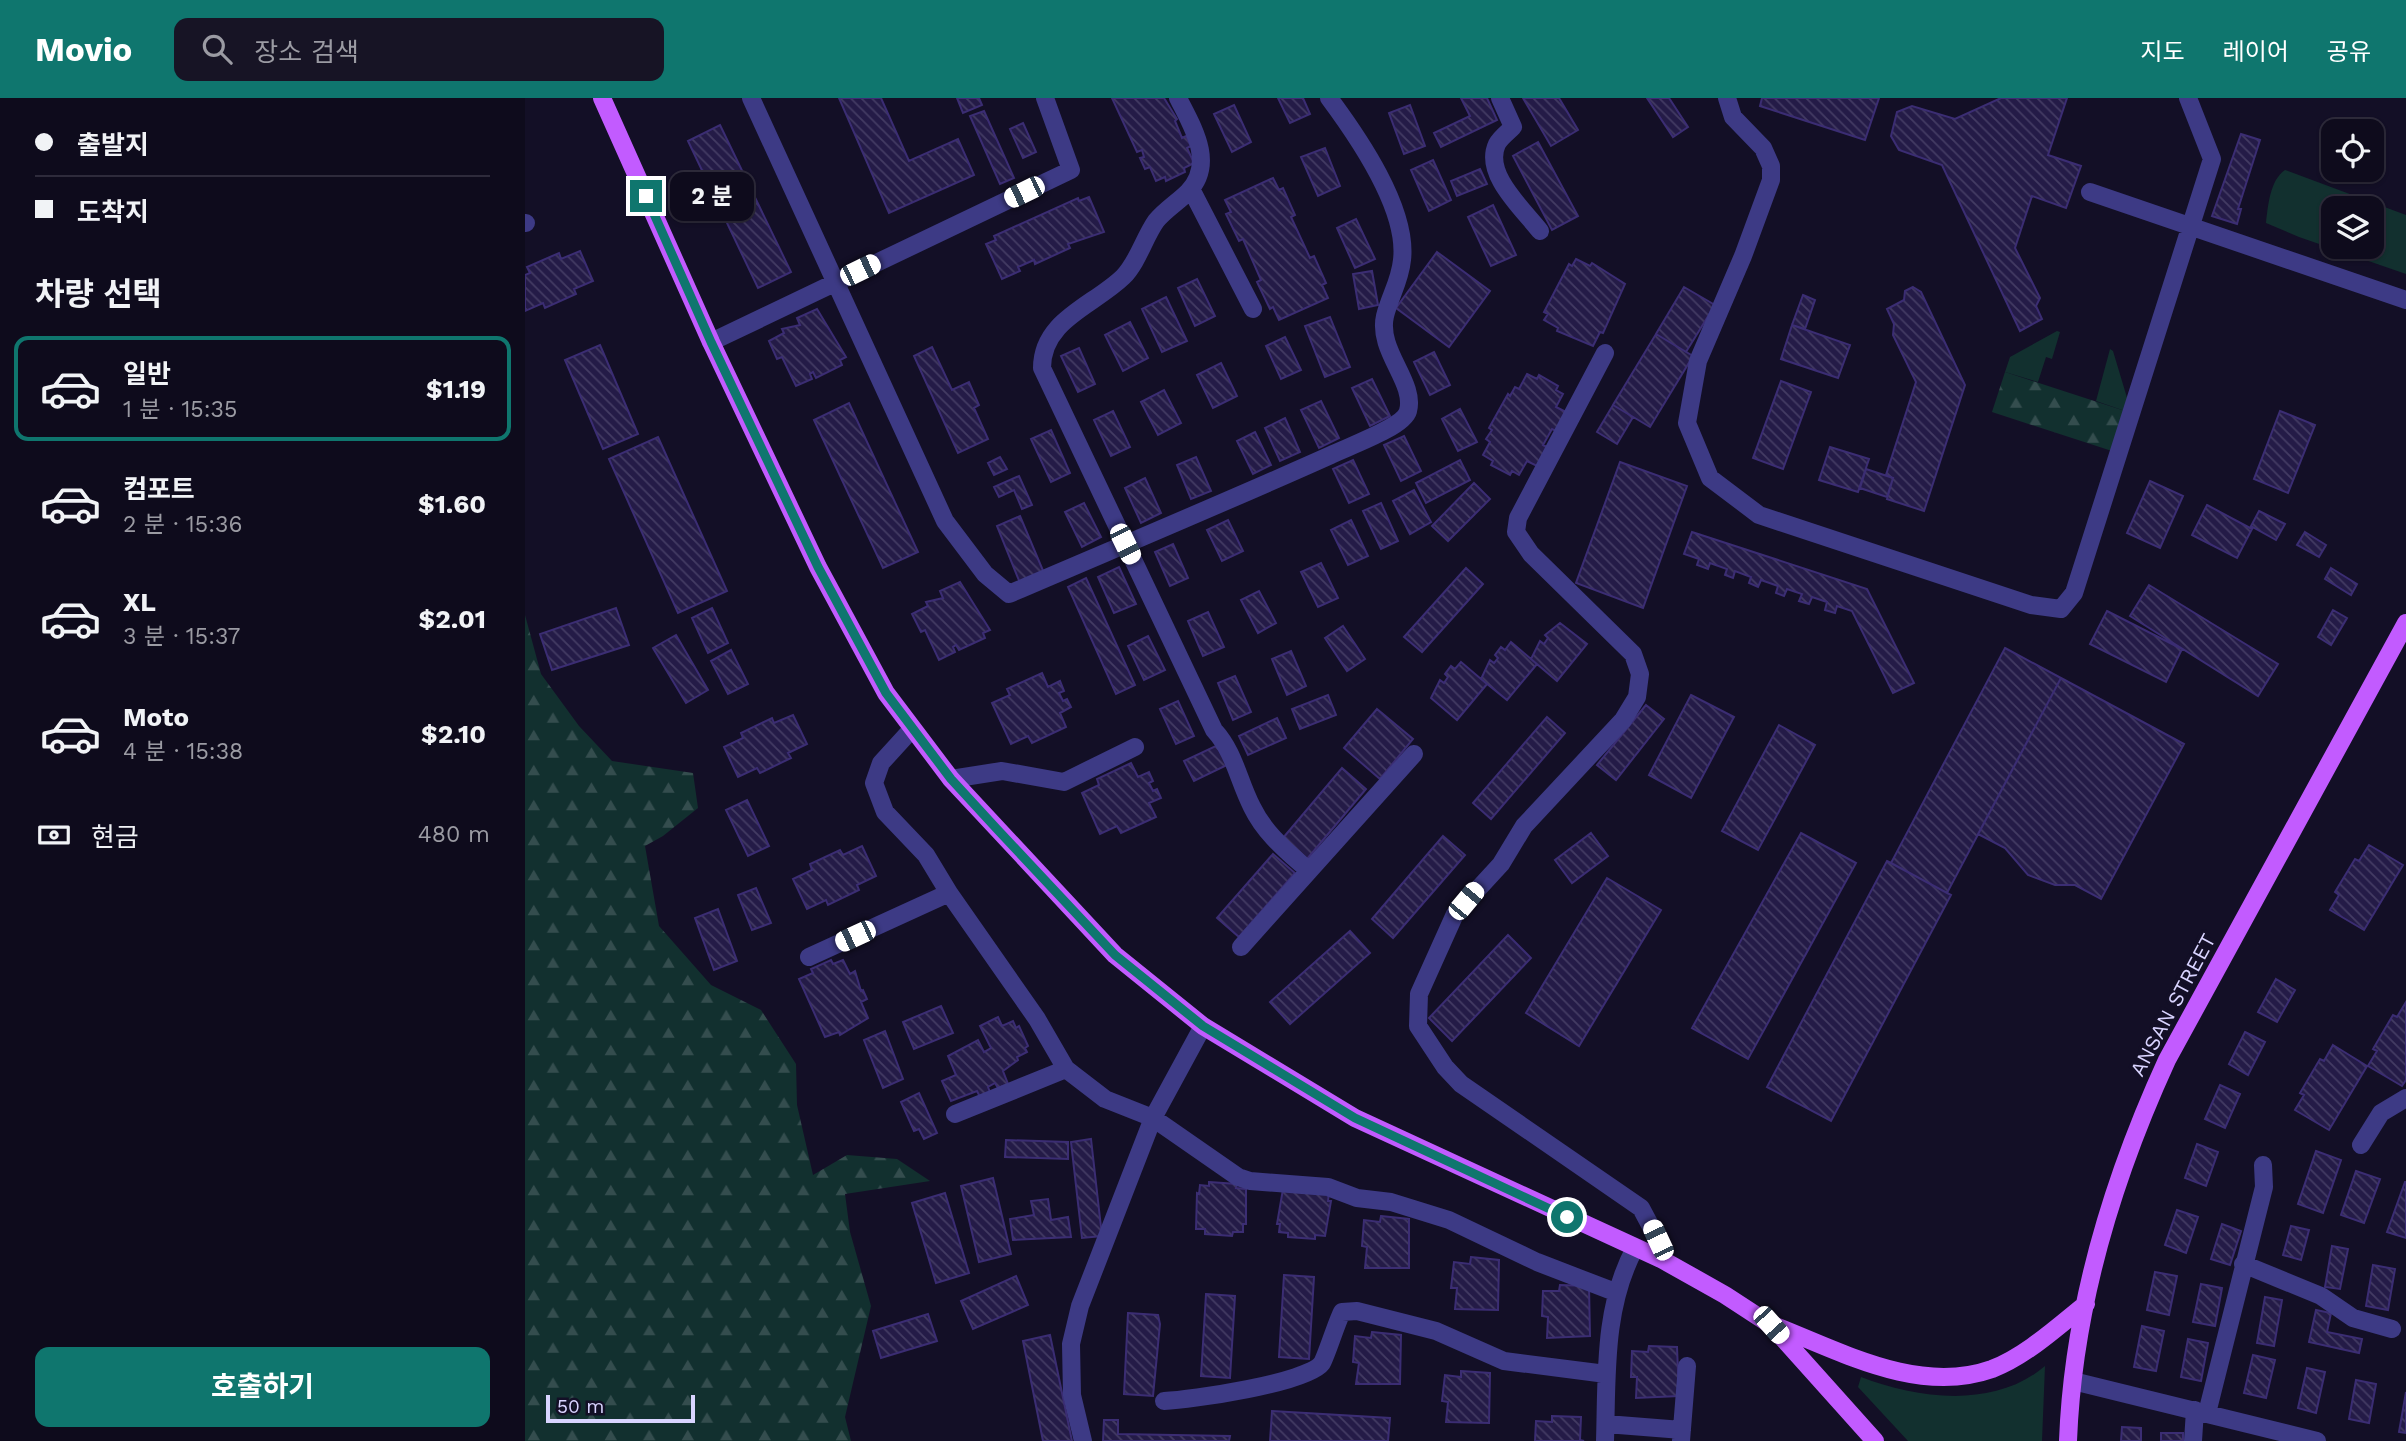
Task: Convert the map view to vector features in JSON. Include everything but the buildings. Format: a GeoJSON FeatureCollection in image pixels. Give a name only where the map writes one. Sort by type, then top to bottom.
{"type":"FeatureCollection","features":[{"type":"Feature","properties":{"kind":"main road"},"geometry":{"type":"LineString","coordinates":[[602,98],[711,342],[818,567],[886,693],[951,779],[1115,955],[1203,1026],[1355,1118],[1661,1259],[1771,1325],[1900,1372],[1932,1378],[1960,1377],[1994,1368],[2041,1340],[2086,1304]]}},
{"type":"Feature","properties":{"kind":"main road","name":"ANSAN STREET"},"geometry":{"type":"LineString","coordinates":[[2068,1441],[2073,1381],[2086,1304],[2113,1195],[2137,1126],[2167,1060],[2406,623]]}},
{"type":"Feature","properties":{"kind":"main road"},"geometry":{"type":"LineString","coordinates":[[1771,1325],[1875,1441]]}},
{"type":"Feature","properties":{"kind":"street"},"geometry":{"type":"LineString","coordinates":[[751,98],[945,520],[985,574],[1009,594],[1202,513],[1362,441],[1402,422],[1408,413],[1409,398],[1383,336],[1385,314],[1397,290],[1403,258],[1399,232],[1374,163],[1329,98]]}},
{"type":"Feature","properties":{"kind":"street"},"geometry":{"type":"LineString","coordinates":[[711,342],[1071,170],[1045,98]]}},
{"type":"Feature","properties":{"kind":"street"},"geometry":{"type":"LineString","coordinates":[[1178,98],[1202,145],[1191,189],[1157,220],[1125,275],[1060,324],[1042,350],[1042,369],[1214,730],[1226,743],[1239,769],[1251,806],[1272,838],[1310,871]]}},
{"type":"Feature","properties":{"kind":"street"},"geometry":{"type":"LineString","coordinates":[[1500,98],[1513,127],[1498,143],[1494,157],[1497,175],[1540,231]]}},
{"type":"Feature","properties":{"kind":"street"},"geometry":{"type":"LineString","coordinates":[[1727,98],[1733,117],[1763,148],[1771,166],[1771,180],[1743,256],[1698,361],[1686,423],[1710,478],[1759,515],[2031,604],[2061,609],[2074,593],[2212,159],[2188,98]]}},
{"type":"Feature","properties":{"kind":"street"},"geometry":{"type":"LineString","coordinates":[[1191,189],[1253,309]]}},
{"type":"Feature","properties":{"kind":"street"},"geometry":{"type":"LineString","coordinates":[[2090,192],[2406,300]]}},
{"type":"Feature","properties":{"kind":"street"},"geometry":{"type":"LineString","coordinates":[[1605,353],[1518,517],[1516,532],[1531,554],[1633,654],[1640,674],[1637,697],[1623,720],[1524,826],[1501,864],[1455,915],[1419,994],[1417,1026],[1445,1067],[1461,1084],[1628,1197],[1641,1209],[1658,1240],[1661,1259]]}},
{"type":"Feature","properties":{"kind":"street"},"geometry":{"type":"LineString","coordinates":[[912,729],[881,763],[874,783],[885,812],[926,855],[949,893],[1037,1019],[1066,1069],[1105,1099],[1153,1118],[1238,1177],[1250,1181],[1328,1188],[1357,1198],[1391,1202],[1449,1220],[1537,1262],[1615,1292]]}},
{"type":"Feature","properties":{"kind":"street"},"geometry":{"type":"LineString","coordinates":[[951,779],[1002,771],[1065,782],[1135,747]]}},
{"type":"Feature","properties":{"kind":"street"},"geometry":{"type":"LineString","coordinates":[[1241,947],[1414,754]]}},
{"type":"Feature","properties":{"kind":"street"},"geometry":{"type":"LineString","coordinates":[[809,957],[949,893]]}},
{"type":"Feature","properties":{"kind":"street"},"geometry":{"type":"LineString","coordinates":[[1083,1441],[1072,1395],[1071,1344],[1080,1306],[1153,1118],[1203,1026]]}},
{"type":"Feature","properties":{"kind":"street"},"geometry":{"type":"LineString","coordinates":[[955,1114],[1066,1069]]}},
{"type":"Feature","properties":{"kind":"street"},"geometry":{"type":"LineString","coordinates":[[2361,1144],[2381,1113],[2406,1098]]}},
{"type":"Feature","properties":{"kind":"street"},"geometry":{"type":"LineString","coordinates":[[2193,1441],[2264,1187],[2263,1165]]}},
{"type":"Feature","properties":{"kind":"street"},"geometry":{"type":"LineString","coordinates":[[1635,1248],[1615,1292],[1607,1374],[1606,1432],[1681,1435],[1687,1366]]}},
{"type":"Feature","properties":{"kind":"street"},"geometry":{"type":"LineString","coordinates":[[2243,1264],[2287,1279],[2321,1296],[2353,1318],[2392,1329]]}},
{"type":"Feature","properties":{"kind":"street"},"geometry":{"type":"LineString","coordinates":[[1164,1401],[1189,1400],[1252,1388],[1313,1370],[1322,1362],[1342,1312],[1357,1311],[1436,1331],[1504,1361],[1607,1374]]}},
{"type":"Feature","properties":{"kind":"street"},"geometry":{"type":"LineString","coordinates":[[2073,1381],[2317,1441]]}},
{"type":"Feature","properties":{"kind":"green space"},"geometry":{"type":"Polygon","coordinates":[[[2285,170],[2355,196],[2321,196],[2321,245],[2266,223],[2276,180],[2285,170]]]}},
{"type":"Feature","properties":{"kind":"green space"},"geometry":{"type":"Polygon","coordinates":[[[2384,207],[2406,215],[2406,274],[2363,259],[2384,259],[2384,207]]]}},
{"type":"Feature","properties":{"kind":"green space"},"geometry":{"type":"Polygon","coordinates":[[[2057,331],[2060,332],[2052,359],[2046,357],[2038,382],[2005,372],[2010,357],[2057,331]]]}},
{"type":"Feature","properties":{"kind":"green space"},"geometry":{"type":"Polygon","coordinates":[[[2110,349],[2113,351],[2128,401],[2125,411],[2096,401],[2110,349]]]}},
{"type":"Feature","properties":{"kind":"green space"},"geometry":{"type":"Polygon","coordinates":[[[2005,372],[2125,411],[2112,451],[1992,412],[2005,372]]]}},
{"type":"Feature","properties":{"kind":"green space"},"geometry":{"type":"Polygon","coordinates":[[[525,615],[541,674],[579,726],[612,761],[693,773],[698,808],[663,836],[645,846],[659,926],[711,985],[761,1010],[796,1064],[797,1105],[813,1175],[847,1155],[897,1159],[930,1181],[845,1194],[850,1232],[871,1306],[845,1417],[851,1441],[525,1441],[525,615]]]}},
{"type":"Feature","properties":{"kind":"green space"},"geometry":{"type":"Polygon","coordinates":[[[2045,1366],[2042,1441],[1908,1441],[1858,1387],[1861,1377],[1883,1385],[1931,1395],[1980,1394],[2025,1380],[2045,1366]]]}},
{"type":"Feature","properties":{"kind":"route"},"geometry":{"type":"LineString","coordinates":[[646,196],[711,342],[818,567],[886,693],[951,779],[1115,955],[1203,1026],[1293,1083],[1355,1118],[1567,1217]]}}]}
